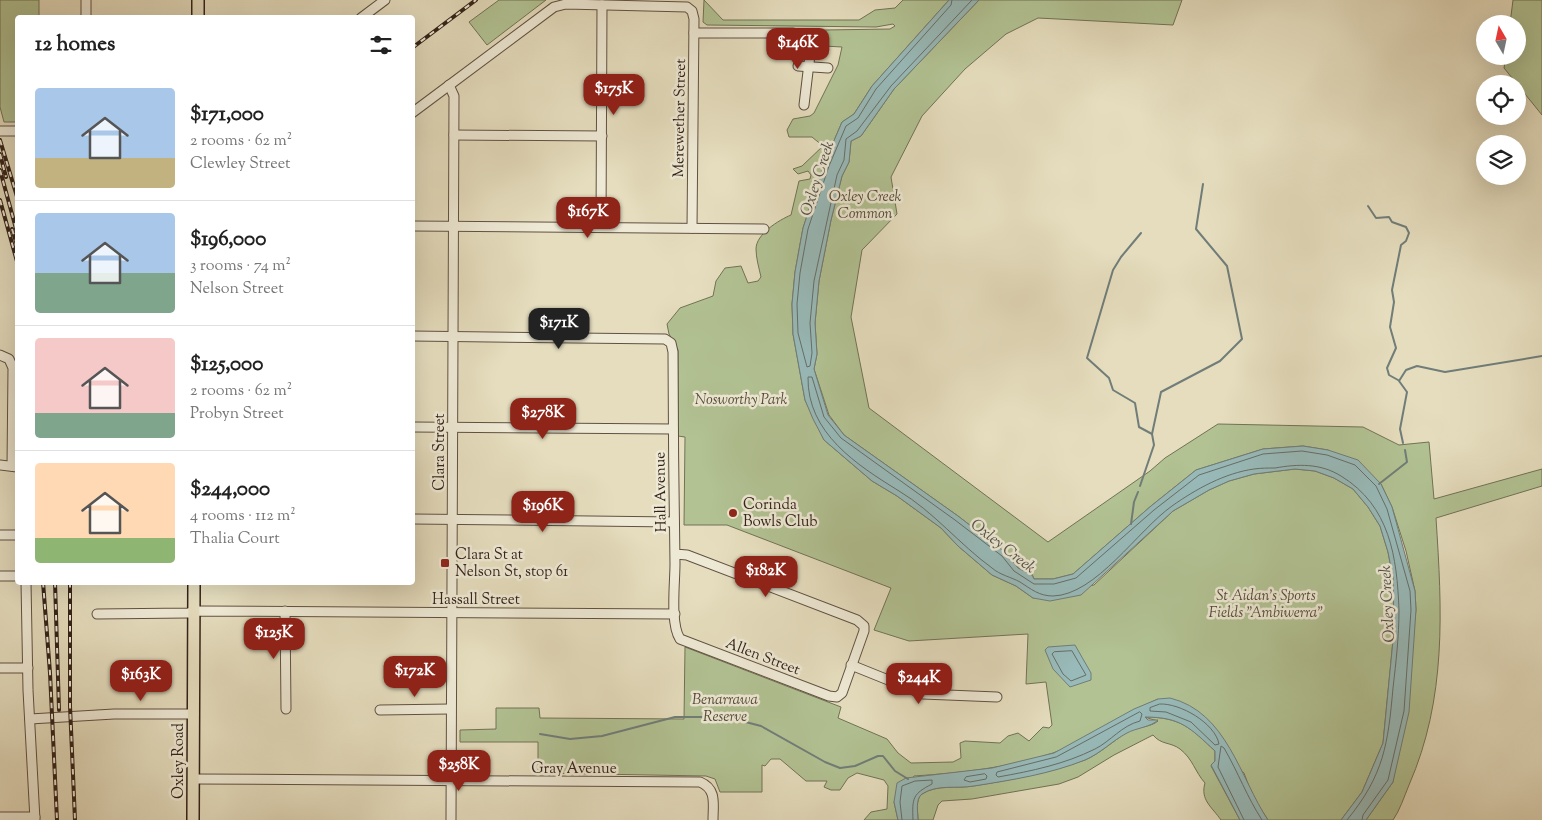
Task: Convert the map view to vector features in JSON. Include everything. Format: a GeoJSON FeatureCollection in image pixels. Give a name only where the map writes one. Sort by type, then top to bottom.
{"type":"FeatureCollection","features":[{"type":"Feature","properties":{"kind":"main road"},"geometry":{"type":"LineString","coordinates":[[198,0],[198,15]]}},
{"type":"Feature","properties":{"kind":"main road","name":"Oxley Road"},"geometry":{"type":"LineString","coordinates":[[193,820],[194,585]]}},
{"type":"Feature","properties":{"kind":"street"},"geometry":{"type":"LineString","coordinates":[[86,0],[86,15]]}},
{"type":"Feature","properties":{"kind":"street"},"geometry":{"type":"LineString","coordinates":[[365,15],[385,0]]}},
{"type":"Feature","properties":{"kind":"street"},"geometry":{"type":"LineString","coordinates":[[415,111],[554,6],[566,4],[602,5],[601,227]]}},
{"type":"Feature","properties":{"kind":"street","name":"Merewether Street"},"geometry":{"type":"LineString","coordinates":[[602,5],[685,6],[691,9],[694,16],[692,228]]}},
{"type":"Feature","properties":{"kind":"street"},"geometry":{"type":"LineString","coordinates":[[694,33],[793,33],[812,38],[804,105]]}},
{"type":"Feature","properties":{"kind":"street"},"geometry":{"type":"LineString","coordinates":[[798,66],[828,68]]}},
{"type":"Feature","properties":{"kind":"street","name":"Clara Street"},"geometry":{"type":"LineString","coordinates":[[448,86],[454,96],[451,820]]}},
{"type":"Feature","properties":{"kind":"street"},"geometry":{"type":"LineString","coordinates":[[0,131],[15,131]]}},
{"type":"Feature","properties":{"kind":"street"},"geometry":{"type":"LineString","coordinates":[[454,135],[602,136]]}},
{"type":"Feature","properties":{"kind":"street"},"geometry":{"type":"LineString","coordinates":[[415,226],[764,229]]}},
{"type":"Feature","properties":{"kind":"street"},"geometry":{"type":"LineString","coordinates":[[415,336],[453,336]]}},
{"type":"Feature","properties":{"kind":"street","name":"Hall Avenue"},"geometry":{"type":"LineString","coordinates":[[453,336],[665,339],[671,343],[673,352],[675,614],[676,633],[680,639]]}},
{"type":"Feature","properties":{"kind":"street"},"geometry":{"type":"LineString","coordinates":[[0,356],[9,359],[13,368],[15,466],[0,465]]}},
{"type":"Feature","properties":{"kind":"street"},"geometry":{"type":"LineString","coordinates":[[415,427],[673,429]]}},
{"type":"Feature","properties":{"kind":"street"},"geometry":{"type":"LineString","coordinates":[[415,519],[674,522]]}},
{"type":"Feature","properties":{"kind":"street"},"geometry":{"type":"LineString","coordinates":[[0,535],[15,535]]}},
{"type":"Feature","properties":{"kind":"street"},"geometry":{"type":"LineString","coordinates":[[675,554],[687,556],[857,620],[864,626],[864,631],[852,665],[923,694],[997,697]]}},
{"type":"Feature","properties":{"kind":"street"},"geometry":{"type":"LineString","coordinates":[[0,576],[15,576]]}},
{"type":"Feature","properties":{"kind":"street"},"geometry":{"type":"LineString","coordinates":[[0,817],[35,818],[26,585]]}},
{"type":"Feature","properties":{"kind":"street"},"geometry":{"type":"LineString","coordinates":[[285,611],[286,709]]}},
{"type":"Feature","properties":{"kind":"street","name":"Hassall Street"},"geometry":{"type":"LineString","coordinates":[[97,614],[285,611],[675,614]]}},
{"type":"Feature","properties":{"kind":"street","name":"Allen Street"},"geometry":{"type":"LineString","coordinates":[[680,639],[837,697],[842,693],[852,665]]}},
{"type":"Feature","properties":{"kind":"street"},"geometry":{"type":"LineString","coordinates":[[0,668],[28,668]]}},
{"type":"Feature","properties":{"kind":"street"},"geometry":{"type":"LineString","coordinates":[[380,710],[450,709]]}},
{"type":"Feature","properties":{"kind":"street"},"geometry":{"type":"LineString","coordinates":[[30,719],[114,714],[194,714]]}},
{"type":"Feature","properties":{"kind":"street","name":"Gray Avenue"},"geometry":{"type":"LineString","coordinates":[[193,779],[700,782],[708,786],[713,794],[713,820]]}},
{"type":"Feature","properties":{"kind":"green space"},"geometry":{"type":"Polygon","coordinates":[[[0,0],[39,0],[39,15],[15,15],[15,122],[4,122],[0,107],[0,0]]]}},
{"type":"Feature","properties":{"kind":"green space"},"geometry":{"type":"Polygon","coordinates":[[[499,0],[546,0],[487,45],[469,22],[499,0]]]}},
{"type":"Feature","properties":{"kind":"green space"},"geometry":{"type":"Polygon","coordinates":[[[704,0],[723,20],[859,20],[875,10],[895,8],[903,0],[949,0],[872,86],[854,114],[842,122],[824,164],[803,228],[795,272],[792,304],[793,334],[805,400],[824,440],[872,481],[897,496],[941,528],[958,546],[992,575],[1016,586],[1033,598],[1094,585],[1173,511],[1209,490],[1229,481],[1254,474],[1295,469],[1315,471],[1334,478],[1353,489],[1368,507],[1380,526],[1388,552],[1393,578],[1394,630],[1383,743],[1362,792],[1341,820],[1268,820],[1253,797],[1244,773],[1158,699],[1079,742],[1053,753],[984,769],[914,776],[894,802],[898,820],[864,820],[871,812],[887,809],[888,786],[884,780],[857,773],[848,778],[840,790],[831,790],[824,787],[827,781],[806,781],[780,759],[771,759],[765,766],[762,765],[762,792],[720,792],[715,779],[706,776],[538,773],[538,742],[460,742],[460,730],[496,729],[496,708],[539,708],[540,718],[684,719],[685,647],[841,707],[838,718],[887,739],[898,753],[911,763],[953,762],[961,758],[960,743],[965,741],[1000,743],[1008,736],[1018,733],[1029,741],[1043,727],[1049,728],[1052,725],[1046,682],[1026,684],[1028,634],[909,641],[874,630],[891,588],[727,525],[684,525],[685,437],[678,436],[678,350],[669,334],[667,324],[680,308],[713,296],[716,281],[725,268],[741,266],[748,283],[758,281],[761,277],[756,256],[757,243],[769,228],[791,215],[799,181],[810,179],[811,175],[808,171],[798,174],[793,169],[802,166],[823,146],[812,137],[789,137],[787,130],[793,119],[810,116],[814,113],[838,65],[842,47],[824,46],[824,30],[890,29],[895,26],[893,24],[876,27],[707,25],[703,22],[704,0]]]}},
{"type":"Feature","properties":{"kind":"green space","name":"Oxley Creek Common"},"geometry":{"type":"Polygon","coordinates":[[[979,0],[1182,0],[1173,25],[1038,18],[1006,34],[965,69],[922,116],[891,177],[897,214],[862,250],[851,317],[869,408],[1048,542],[1150,471],[1165,458],[1218,424],[1363,427],[1399,445],[1429,442],[1434,499],[1542,469],[1542,486],[1436,518],[1440,620],[1436,687],[1430,720],[1421,752],[1402,803],[1393,820],[1366,820],[1393,782],[1416,610],[1415,591],[1406,551],[1392,507],[1381,484],[1328,450],[1303,446],[1263,449],[1196,470],[1151,506],[1073,574],[1053,579],[1034,579],[1032,574],[1018,568],[1006,553],[958,516],[844,435],[829,415],[814,369],[817,354],[815,323],[819,281],[831,220],[842,176],[849,162],[851,141],[861,136],[894,89],[979,0]]]}},
{"type":"Feature","properties":{"kind":"green space"},"geometry":{"type":"Polygon","coordinates":[[[1513,0],[1542,0],[1542,115],[1526,95],[1526,75],[1510,75],[1504,68],[1504,65],[1526,65],[1526,15],[1511,15],[1513,0]]]}},
{"type":"Feature","properties":{"kind":"green space"},"geometry":{"type":"Polygon","coordinates":[[[1144,717],[1176,721],[1191,730],[1215,751],[1215,761],[1211,766],[1240,820],[1221,820],[1205,799],[1205,783],[1188,757],[1177,747],[1159,740],[1153,735],[1114,755],[1078,777],[1059,784],[972,799],[942,801],[938,805],[933,820],[918,820],[918,799],[928,791],[1016,779],[1058,769],[1085,760],[1097,754],[1129,731],[1152,725],[1158,721],[1144,717]]]}},
{"type":"Feature","properties":{"kind":"water","name":"Oxley Creek"},"geometry":{"type":"Polygon","coordinates":[[[949,0],[979,0],[894,89],[861,136],[851,141],[849,162],[842,176],[831,220],[819,281],[815,323],[817,354],[814,369],[828,415],[844,435],[958,516],[1006,553],[1018,568],[1032,575],[1034,579],[1053,579],[1073,574],[1151,506],[1196,470],[1263,449],[1303,446],[1328,450],[1358,460],[1381,484],[1392,507],[1415,591],[1416,610],[1409,712],[1393,782],[1366,820],[1341,820],[1362,792],[1383,743],[1394,630],[1393,578],[1380,526],[1368,507],[1353,489],[1334,478],[1315,471],[1295,469],[1254,474],[1229,481],[1209,490],[1173,511],[1081,595],[1050,601],[1033,598],[1016,586],[992,575],[958,546],[941,528],[897,496],[872,481],[824,440],[813,419],[805,400],[793,334],[792,304],[795,272],[803,228],[824,164],[842,122],[854,114],[872,86],[949,0]]]}},
{"type":"Feature","properties":{"kind":"water"},"geometry":{"type":"Polygon","coordinates":[[[1075,645],[1091,673],[1091,680],[1070,687],[1053,669],[1045,650],[1048,647],[1075,645]]]}},
{"type":"Feature","properties":{"kind":"water"},"geometry":{"type":"Polygon","coordinates":[[[1170,698],[1189,706],[1205,717],[1219,732],[1230,748],[1268,820],[1240,820],[1211,765],[1215,761],[1215,751],[1199,736],[1184,725],[1168,719],[1145,717],[1148,720],[1158,720],[1127,733],[1085,760],[1045,773],[1017,779],[967,787],[934,789],[922,794],[918,799],[918,820],[898,820],[894,802],[897,783],[906,778],[992,768],[1054,753],[1134,709],[1158,699],[1170,698]]]}},
{"type":"Feature","properties":{"kind":"waterway"},"geometry":{"type":"LineString","coordinates":[[1140,486],[1154,445],[1152,434],[1161,392],[1220,361],[1242,339],[1227,266],[1196,229],[1203,184]]}},
{"type":"Feature","properties":{"kind":"waterway"},"geometry":{"type":"LineString","coordinates":[[1368,206],[1376,218],[1389,217],[1392,222],[1406,227],[1409,233],[1406,241],[1401,245],[1392,290],[1394,302],[1390,327],[1396,348],[1387,368],[1389,375],[1398,380]]}},
{"type":"Feature","properties":{"kind":"waterway"},"geometry":{"type":"LineString","coordinates":[[1141,233],[1113,270],[1087,358],[1109,378],[1113,390],[1135,403],[1139,427],[1152,434]]}},
{"type":"Feature","properties":{"kind":"waterway"},"geometry":{"type":"LineString","coordinates":[[1403,443],[1400,429],[1407,392],[1399,381],[1406,370],[1417,366],[1445,372],[1542,356]]}},
{"type":"Feature","properties":{"kind":"waterway"},"geometry":{"type":"LineString","coordinates":[[1379,484],[1407,462],[1405,450]]}},
{"type":"Feature","properties":{"kind":"waterway"},"geometry":{"type":"LineString","coordinates":[[1131,524],[1134,502],[1138,492]]}},
{"type":"Feature","properties":{"kind":"waterway"},"geometry":{"type":"LineString","coordinates":[[540,734],[570,739],[602,736],[675,717],[719,717],[761,726],[825,762],[840,768],[855,766],[878,756],[883,756],[895,771],[908,779]]}},
{"type":"Feature","properties":{"kind":"railway"},"geometry":{"type":"LineString","coordinates":[[415,46],[476,0]]}},
{"type":"Feature","properties":{"kind":"railway"},"geometry":{"type":"LineString","coordinates":[[0,140],[15,190]]}},
{"type":"Feature","properties":{"kind":"railway"},"geometry":{"type":"LineString","coordinates":[[0,154],[6,177]]}},
{"type":"Feature","properties":{"kind":"railway"},"geometry":{"type":"LineString","coordinates":[[0,170],[15,225]]}},
{"type":"Feature","properties":{"kind":"railway"},"geometry":{"type":"LineString","coordinates":[[0,200],[15,254]]}},
{"type":"Feature","properties":{"kind":"railway"},"geometry":{"type":"LineString","coordinates":[[12,229],[15,238]]}},
{"type":"Feature","properties":{"kind":"railway"},"geometry":{"type":"LineString","coordinates":[[43,585],[50,673],[57,820]]}},
{"type":"Feature","properties":{"kind":"railway"},"geometry":{"type":"LineString","coordinates":[[55,585],[59,710]]}},
{"type":"Feature","properties":{"kind":"railway"},"geometry":{"type":"LineString","coordinates":[[70,585],[70,706],[75,820]]}},
{"type":"Feature","properties":{"kind":"place","name":"Corinda Bowls Club"},"geometry":{"type":"Point","coordinates":[733,513]}},
{"type":"Feature","properties":{"kind":"place","name":"Clara St at Nelson St, stop 61"},"geometry":{"type":"Point","coordinates":[445,563]}},
{"type":"Feature","properties":{"kind":"park label","name":"Nosworthy Park"},"geometry":{"type":"Point","coordinates":[741,399]}},
{"type":"Feature","properties":{"kind":"park label","name":"St Aidan's Sports Fields \"Ambiwerra\""},"geometry":{"type":"Point","coordinates":[1266,604]}},
{"type":"Feature","properties":{"kind":"park label","name":"Benarrawa Reserve"},"geometry":{"type":"Point","coordinates":[725,708]}}]}
